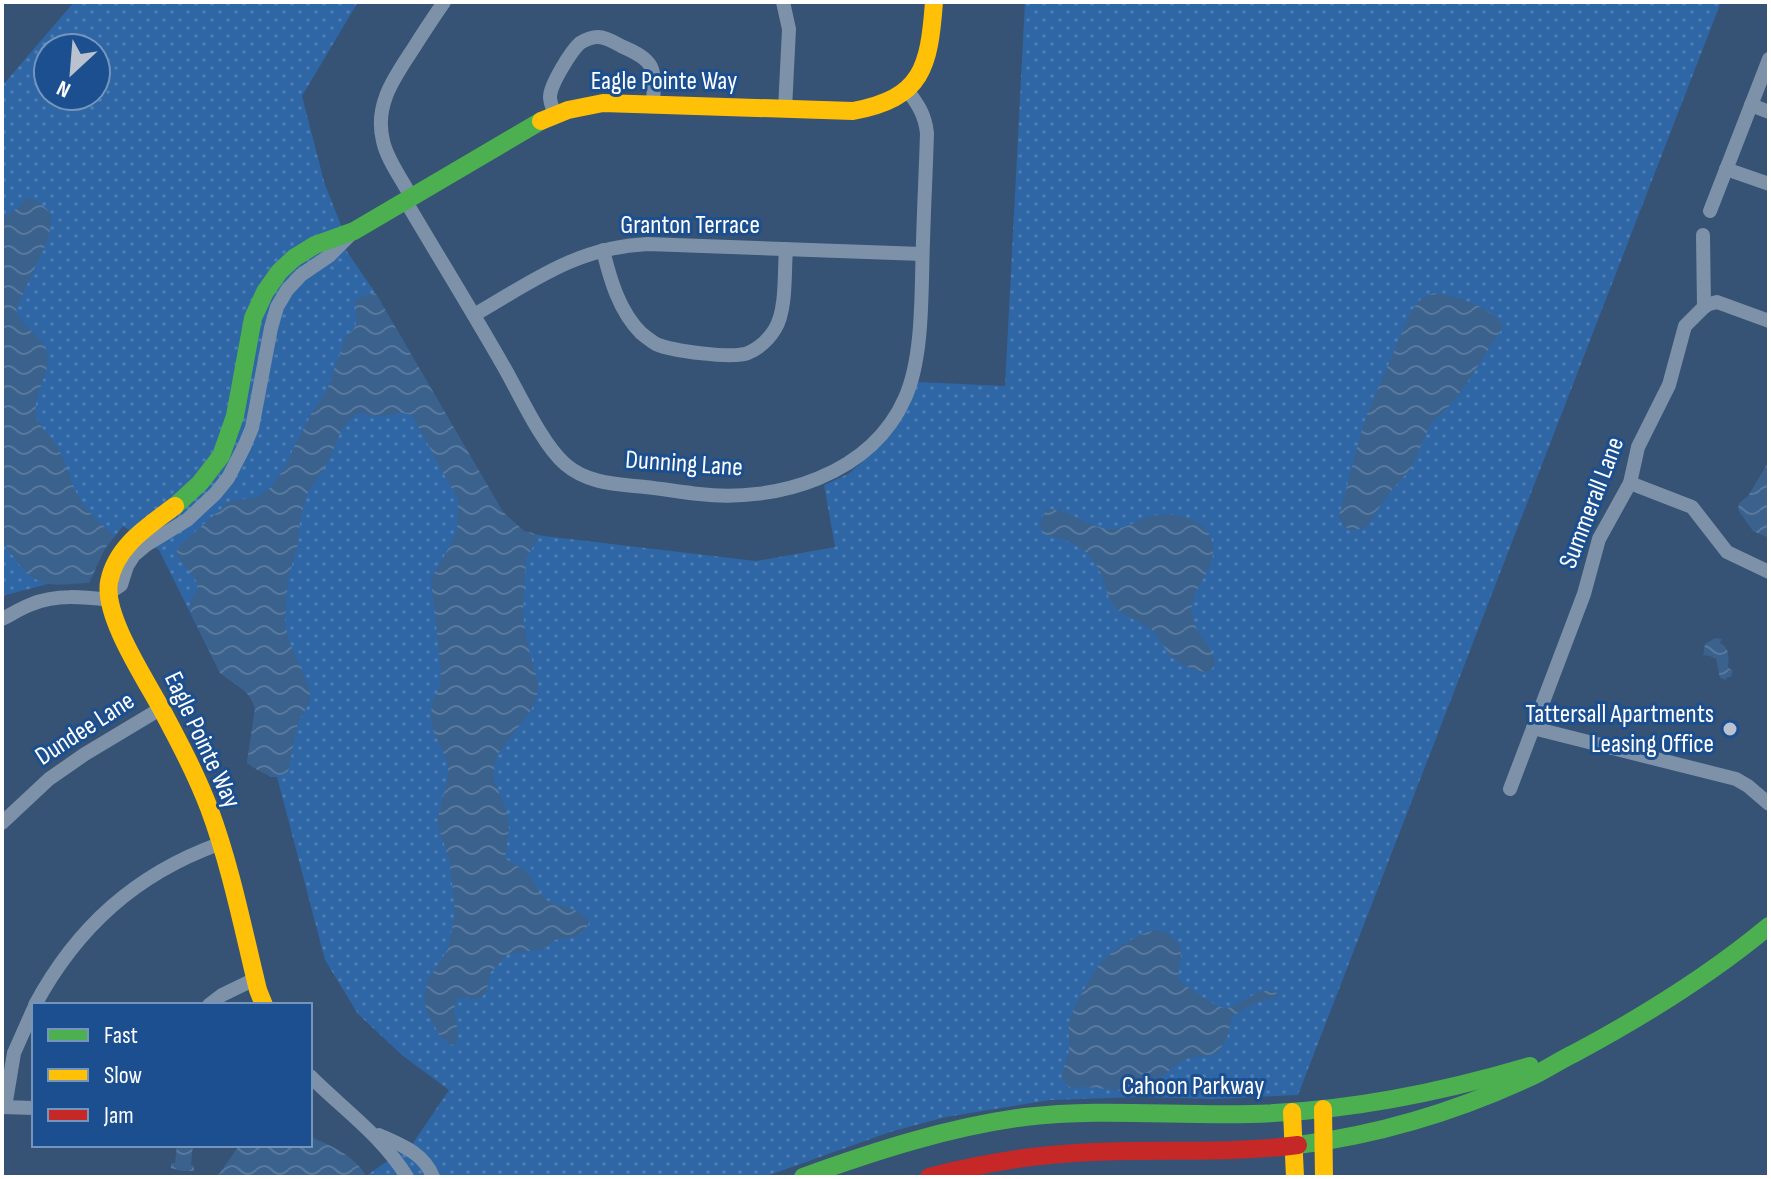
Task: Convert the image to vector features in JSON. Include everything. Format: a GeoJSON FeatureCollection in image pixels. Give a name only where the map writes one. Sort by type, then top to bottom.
{"type":"FeatureCollection","features":[{"type":"Feature","properties":{"kind":"street","name":"Dunning Lane"},"geometry":{"type":"LineString","coordinates":[[444,2],[391,84],[383,105],[381,128],[386,151],[408,198],[547,443],[558,458],[574,471],[602,482],[730,496],[788,488],[827,475],[849,462],[870,446],[892,421],[905,398],[916,357],[921,309],[927,133],[921,110],[907,90]]}},
{"type":"Feature","properties":{"kind":"street"},"geometry":{"type":"LineString","coordinates":[[783,2],[789,42],[785,109]]}},
{"type":"Feature","properties":{"kind":"street"},"geometry":{"type":"LineString","coordinates":[[907,90],[919,74],[932,42],[934,2]]}},
{"type":"Feature","properties":{"kind":"street"},"geometry":{"type":"LineString","coordinates":[[555,115],[550,100],[552,88],[576,48],[597,37],[638,53],[650,64],[654,79],[653,104]]}},
{"type":"Feature","properties":{"kind":"street"},"geometry":{"type":"LineString","coordinates":[[1710,211],[1769,59]]}},
{"type":"Feature","properties":{"kind":"street","name":"Eagle Pointe Way"},"geometry":{"type":"LineString","coordinates":[[263,1003],[219,844],[198,783],[122,636],[109,584],[114,566],[133,538],[190,493],[221,456],[235,416],[253,318],[279,272],[315,245],[354,231],[539,122],[568,110],[592,105],[653,104],[853,111],[888,103],[907,90]]}},
{"type":"Feature","properties":{"kind":"street"},"geometry":{"type":"LineString","coordinates":[[1751,105],[1769,112]]}},
{"type":"Feature","properties":{"kind":"street"},"geometry":{"type":"LineString","coordinates":[[1726,169],[1769,184]]}},
{"type":"Feature","properties":{"kind":"street"},"geometry":{"type":"LineString","coordinates":[[1703,235],[1704,307],[1717,302],[1769,321]]}},
{"type":"Feature","properties":{"kind":"street","name":"Granton Terrace"},"geometry":{"type":"LineString","coordinates":[[474,315],[562,265],[603,250],[648,244],[922,254]]}},
{"type":"Feature","properties":{"kind":"street"},"geometry":{"type":"LineString","coordinates":[[603,250],[616,294],[630,319],[647,338],[666,347],[733,356],[748,353],[761,345],[777,325],[782,310],[786,249]]}},
{"type":"Feature","properties":{"kind":"street","name":"Summerall Lane"},"geometry":{"type":"LineString","coordinates":[[1510,789],[1584,594],[1599,539],[1630,483],[1638,447],[1669,385],[1685,326],[1704,307]]}},
{"type":"Feature","properties":{"kind":"street"},"geometry":{"type":"LineString","coordinates":[[1630,483],[1692,507],[1727,552],[1769,572]]}},
{"type":"Feature","properties":{"kind":"street"},"geometry":{"type":"LineString","coordinates":[[2,619],[33,603],[57,598],[110,596]]}},
{"type":"Feature","properties":{"kind":"street","name":"Dundee Lane"},"geometry":{"type":"LineString","coordinates":[[2,823],[49,779],[160,709]]}},
{"type":"Feature","properties":{"kind":"street"},"geometry":{"type":"LineString","coordinates":[[1533,728],[1736,779],[1769,804]]}},
{"type":"Feature","properties":{"kind":"street"},"geometry":{"type":"LineString","coordinates":[[37,1003],[52,975],[98,917],[155,874],[189,855],[219,844]]}},
{"type":"Feature","properties":{"kind":"street","name":"Cahoon Parkway"},"geometry":{"type":"LineString","coordinates":[[929,1177],[982,1165],[1066,1153],[1223,1149],[1323,1141],[1375,1130],[1467,1103],[1530,1077],[1634,1022],[1737,954],[1769,926]]}},
{"type":"Feature","properties":{"kind":"street"},"geometry":{"type":"LineString","coordinates":[[212,1003],[255,979]]}},
{"type":"Feature","properties":{"kind":"street"},"geometry":{"type":"LineString","coordinates":[[32,1013],[14,1053],[4,1107],[32,1108]]}},
{"type":"Feature","properties":{"kind":"street","name":"Cahoon Parkway"},"geometry":{"type":"LineString","coordinates":[[803,1177],[942,1132],[1033,1116],[1096,1111],[1292,1112],[1392,1101],[1466,1085],[1583,1048]]}},
{"type":"Feature","properties":{"kind":"street"},"geometry":{"type":"LineString","coordinates":[[312,1078],[371,1132],[407,1177]]}},
{"type":"Feature","properties":{"kind":"street"},"geometry":{"type":"LineString","coordinates":[[1323,1109],[1324,1177]]}},
{"type":"Feature","properties":{"kind":"street"},"geometry":{"type":"LineString","coordinates":[[1292,1112],[1295,1177]]}},
{"type":"Feature","properties":{"kind":"street"},"geometry":{"type":"LineString","coordinates":[[371,1132],[416,1153],[430,1168],[433,1177]]}},
{"type":"Feature","properties":{"kind":"shaded area"},"geometry":{"type":"Polygon","coordinates":[[[74,2],[358,2],[302,96],[325,185],[341,225],[346,250],[376,294],[503,512],[524,532],[544,536],[756,561],[835,547],[824,485],[848,474],[894,429],[918,382],[1005,386],[1025,2],[1721,2],[1298,1095],[1050,1100],[946,1117],[890,1132],[764,1177],[217,1177],[238,1147],[312,1147],[312,1138],[349,1157],[366,1176],[413,1143],[449,1090],[403,1056],[358,1014],[325,960],[277,777],[271,777],[247,763],[255,709],[252,700],[220,673],[159,550],[123,526],[104,550],[89,583],[48,584],[2,596],[2,86],[32,51],[32,112],[112,112],[112,32],[48,32],[74,2]]]}},
{"type":"Feature","properties":{"kind":"water"},"geometry":{"type":"Polygon","coordinates":[[[27,198],[41,204],[51,215],[49,237],[16,309],[47,353],[47,368],[37,397],[37,418],[59,450],[80,500],[114,536],[89,583],[58,585],[33,578],[2,538],[2,218],[27,198]]]}},
{"type":"Feature","properties":{"kind":"water"},"geometry":{"type":"Polygon","coordinates":[[[1434,293],[1483,308],[1503,327],[1465,386],[1431,423],[1407,473],[1365,528],[1350,531],[1339,516],[1364,422],[1411,311],[1421,299],[1434,293]]]}},
{"type":"Feature","properties":{"kind":"water"},"geometry":{"type":"Polygon","coordinates":[[[376,294],[503,512],[538,539],[526,558],[523,615],[538,682],[537,697],[531,710],[497,755],[494,780],[506,810],[509,829],[505,858],[531,877],[546,900],[577,911],[589,923],[577,936],[554,940],[544,949],[508,954],[490,973],[483,996],[457,999],[458,1038],[457,1044],[451,1045],[440,1036],[426,1009],[424,997],[428,980],[448,949],[455,912],[450,863],[437,822],[448,777],[448,762],[434,733],[431,718],[441,669],[431,579],[457,530],[458,500],[412,415],[358,413],[350,419],[307,494],[288,579],[285,619],[288,638],[310,691],[310,702],[298,722],[288,772],[283,775],[262,773],[247,763],[255,709],[252,700],[220,673],[191,613],[190,602],[197,590],[197,582],[176,553],[179,546],[230,501],[259,497],[271,487],[287,465],[313,411],[327,390],[346,336],[354,329],[357,320],[355,300],[376,294]]]}},
{"type":"Feature","properties":{"kind":"water"},"geometry":{"type":"Polygon","coordinates":[[[1769,461],[1769,538],[1753,531],[1738,510],[1739,503],[1748,496],[1769,461]]]}},
{"type":"Feature","properties":{"kind":"water"},"geometry":{"type":"Polygon","coordinates":[[[1047,509],[1110,529],[1122,528],[1151,516],[1175,515],[1193,520],[1207,531],[1213,556],[1195,595],[1192,611],[1195,626],[1214,658],[1215,665],[1208,673],[1180,663],[1152,630],[1115,607],[1098,569],[1087,553],[1063,539],[1043,534],[1041,521],[1047,509]]]}},
{"type":"Feature","properties":{"kind":"water"},"geometry":{"type":"Polygon","coordinates":[[[1715,638],[1722,639],[1720,643],[1728,654],[1728,668],[1733,670],[1726,680],[1720,678],[1716,659],[1703,655],[1705,644],[1715,638]]]}},
{"type":"Feature","properties":{"kind":"water"},"geometry":{"type":"Polygon","coordinates":[[[1158,930],[1179,944],[1178,978],[1211,1002],[1227,1008],[1258,992],[1272,991],[1280,995],[1250,1005],[1232,1017],[1227,1038],[1217,1054],[1186,1059],[1146,1088],[1130,1091],[1070,1088],[1062,1075],[1069,1050],[1069,1023],[1088,982],[1100,964],[1119,948],[1143,934],[1158,930]]]}},
{"type":"Feature","properties":{"kind":"water"},"geometry":{"type":"Polygon","coordinates":[[[312,1138],[350,1158],[365,1177],[217,1177],[238,1147],[312,1147],[312,1138]]]}},
{"type":"Feature","properties":{"kind":"water"},"geometry":{"type":"Polygon","coordinates":[[[177,1147],[193,1147],[191,1165],[194,1171],[171,1168],[171,1163],[175,1163],[177,1147]]]}},
{"type":"Feature","properties":{"kind":"traffic: fast"},"geometry":{"type":"LineString","coordinates":[[175,506],[200,483],[221,456],[235,416],[253,318],[279,272],[315,245],[354,231],[541,121]]}},
{"type":"Feature","properties":{"kind":"traffic: fast"},"geometry":{"type":"LineString","coordinates":[[1298,1145],[1414,1121],[1471,1102],[1532,1076],[1626,1025],[1675,994],[1769,926]]}},
{"type":"Feature","properties":{"kind":"traffic: fast"},"geometry":{"type":"LineString","coordinates":[[803,1177],[912,1141],[1025,1117],[1109,1113],[1250,1114],[1321,1109],[1426,1093],[1530,1066]]}},
{"type":"Feature","properties":{"kind":"traffic: slow"},"geometry":{"type":"LineString","coordinates":[[541,121],[568,110],[603,103],[853,111],[876,105],[894,98],[918,76],[929,45],[934,2]]}},
{"type":"Feature","properties":{"kind":"traffic: slow"},"geometry":{"type":"LineString","coordinates":[[175,506],[144,530],[118,558],[109,582],[109,596],[127,648],[181,746],[209,808],[263,1003]]}},
{"type":"Feature","properties":{"kind":"traffic: slow"},"geometry":{"type":"LineString","coordinates":[[1323,1109],[1324,1177]]}},
{"type":"Feature","properties":{"kind":"traffic: slow"},"geometry":{"type":"LineString","coordinates":[[1292,1112],[1295,1177]]}},
{"type":"Feature","properties":{"kind":"traffic: jam"},"geometry":{"type":"LineString","coordinates":[[929,1177],[990,1163],[1052,1155],[1298,1145]]}},
{"type":"Feature","properties":{"kind":"place","name":"Tattersall Apartments Leasing Office"},"geometry":{"type":"Point","coordinates":[1730,729]}}]}
